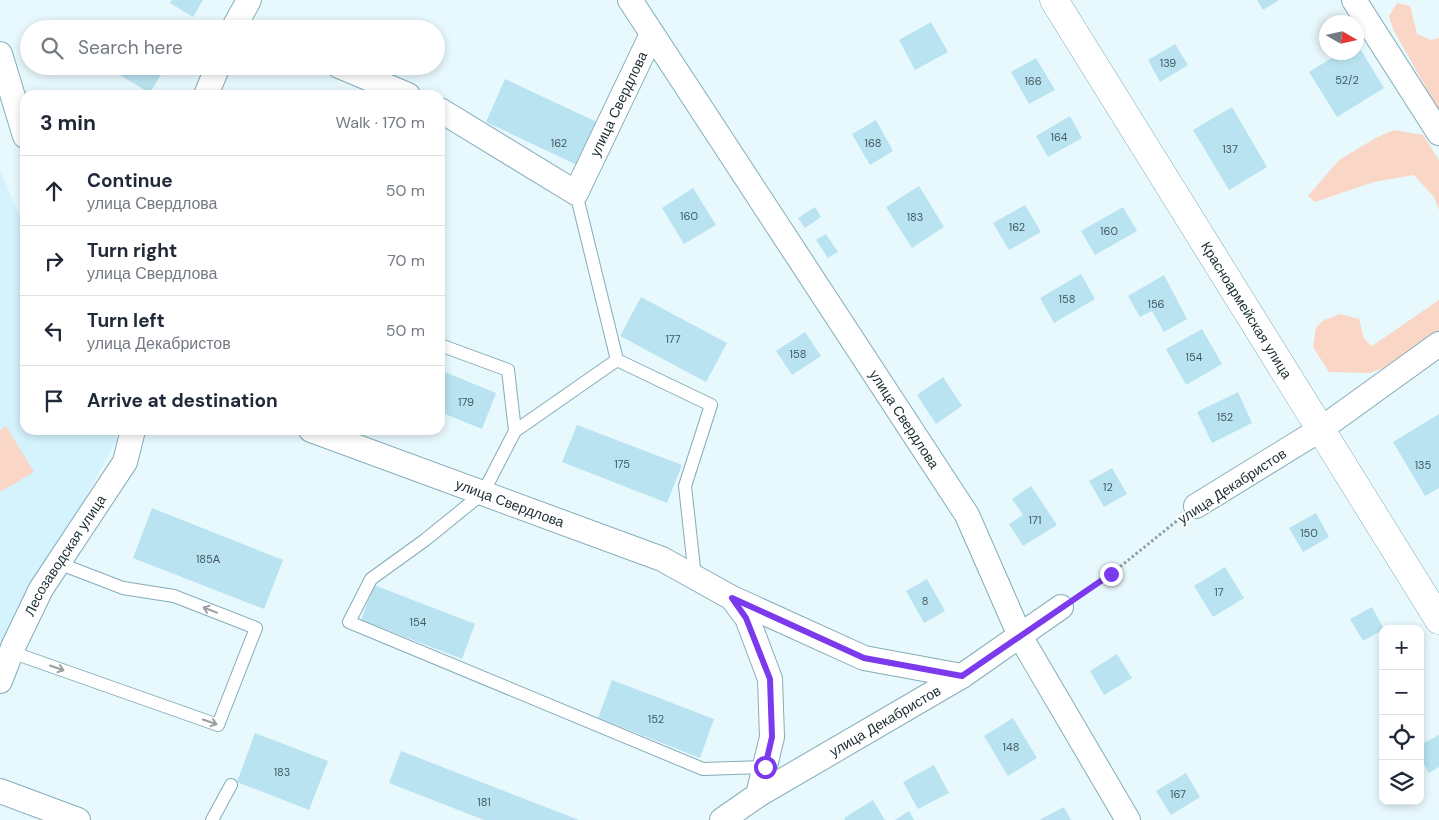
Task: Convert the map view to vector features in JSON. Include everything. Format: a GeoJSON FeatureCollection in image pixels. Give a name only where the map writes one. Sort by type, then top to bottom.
{"type":"FeatureCollection","features":[{"type":"Feature","properties":{"kind":"main road","name":"Красноармейская улица"},"geometry":{"type":"LineString","coordinates":[[1054,0],[1439,620]]}},
{"type":"Feature","properties":{"kind":"street"},"geometry":{"type":"LineString","coordinates":[[242,20],[249,0]]}},
{"type":"Feature","properties":{"kind":"street","name":"улица Свердлова"},"geometry":{"type":"LineString","coordinates":[[630,0],[967,515],[1020,636],[1128,820]]}},
{"type":"Feature","properties":{"kind":"street"},"geometry":{"type":"LineString","coordinates":[[1354,0],[1439,133]]}},
{"type":"Feature","properties":{"kind":"street","name":"улица Свердлова"},"geometry":{"type":"LineString","coordinates":[[576,193],[652,34]]}},
{"type":"Feature","properties":{"kind":"street"},"geometry":{"type":"LineString","coordinates":[[0,54],[20,120]]}},
{"type":"Feature","properties":{"kind":"street"},"geometry":{"type":"LineString","coordinates":[[208,90],[214,75]]}},
{"type":"Feature","properties":{"kind":"street"},"geometry":{"type":"LineString","coordinates":[[361,75],[396,90]]}},
{"type":"Feature","properties":{"kind":"street"},"geometry":{"type":"LineString","coordinates":[[445,113],[576,193]]}},
{"type":"Feature","properties":{"kind":"street","name":"улица Декабристов"},"geometry":{"type":"LineString","coordinates":[[1196,506],[1321,429],[1439,344]]}},
{"type":"Feature","properties":{"kind":"street","name":"Лесозаводская улица"},"geometry":{"type":"LineString","coordinates":[[0,681],[11,652],[41,589],[125,462],[132,435]]}},
{"type":"Feature","properties":{"kind":"street","name":"улица Свердлова"},"geometry":{"type":"LineString","coordinates":[[339,435],[483,493],[662,559],[732,598],[864,658],[962,676]]}},
{"type":"Feature","properties":{"kind":"street","name":"улица Свердлова"},"geometry":{"type":"LineString","coordinates":[[732,598],[746,618],[770,679],[772,737],[758,795]]}},
{"type":"Feature","properties":{"kind":"street","name":"улица Декабристов"},"geometry":{"type":"LineString","coordinates":[[722,820],[758,795],[962,676],[1061,607]]}},
{"type":"Feature","properties":{"kind":"street"},"geometry":{"type":"LineString","coordinates":[[0,791],[78,820]]}},
{"type":"Feature","properties":{"kind":"lane"},"geometry":{"type":"LineString","coordinates":[[576,193],[617,360]]}},
{"type":"Feature","properties":{"kind":"lane"},"geometry":{"type":"LineString","coordinates":[[445,347],[508,370],[515,431]]}},
{"type":"Feature","properties":{"kind":"lane"},"geometry":{"type":"LineString","coordinates":[[617,360],[515,431],[483,493],[425,540],[371,579],[349,622],[703,770],[765,767]]}},
{"type":"Feature","properties":{"kind":"lane"},"geometry":{"type":"LineString","coordinates":[[617,360],[711,405],[684,486],[695,577]]}},
{"type":"Feature","properties":{"kind":"lane"},"geometry":{"type":"LineString","coordinates":[[11,652],[218,725],[256,628],[174,596],[123,588],[58,563]]}},
{"type":"Feature","properties":{"kind":"lane"},"geometry":{"type":"LineString","coordinates":[[212,820],[231,785]]}},
{"type":"Feature","properties":{"kind":"path","name":"улица Декабристов"},"geometry":{"type":"LineString","coordinates":[[1061,607],[1111,574],[1196,506]]}},
{"type":"Feature","properties":{"kind":"shaded area"},"geometry":{"type":"Polygon","coordinates":[[[1397,3],[1410,6],[1417,34],[1431,40],[1439,38],[1439,111],[1393,29],[1389,16],[1397,3]]]}},
{"type":"Feature","properties":{"kind":"shaded area"},"geometry":{"type":"Polygon","coordinates":[[[1394,130],[1423,135],[1439,160],[1439,210],[1434,197],[1414,175],[1374,182],[1315,202],[1308,196],[1339,160],[1374,139],[1394,130]]]}},
{"type":"Feature","properties":{"kind":"shaded area"},"geometry":{"type":"Polygon","coordinates":[[[0,170],[20,216],[20,435],[115,435],[117,440],[0,654],[0,170]]]}},
{"type":"Feature","properties":{"kind":"shaded area"},"geometry":{"type":"Polygon","coordinates":[[[1439,300],[1439,332],[1408,359],[1370,373],[1329,372],[1313,347],[1316,328],[1322,321],[1340,314],[1359,319],[1364,339],[1372,346],[1439,300]]]}},
{"type":"Feature","properties":{"kind":"shaded area"},"geometry":{"type":"Polygon","coordinates":[[[6,426],[34,472],[0,492],[0,430],[6,426]]]}},
{"type":"Feature","properties":{"kind":"building"},"geometry":{"type":"Polygon","coordinates":[[[172,0],[203,0],[193,17],[170,3],[172,0]]]}},
{"type":"Feature","properties":{"kind":"building"},"geometry":{"type":"Polygon","coordinates":[[[1257,0],[1279,0],[1263,10],[1257,0]]]}},
{"type":"Feature","properties":{"kind":"building"},"geometry":{"type":"Polygon","coordinates":[[[931,22],[948,52],[915,70],[899,40],[931,22]]]}},
{"type":"Feature","properties":{"kind":"building"},"geometry":{"type":"Polygon","coordinates":[[[1175,44],[1188,65],[1160,82],[1148,60],[1175,44]]]}},
{"type":"Feature","properties":{"kind":"building"},"geometry":{"type":"Polygon","coordinates":[[[1364,55],[1384,88],[1337,117],[1309,72],[1328,60],[1364,60],[1364,55]]]}},
{"type":"Feature","properties":{"kind":"building"},"geometry":{"type":"Polygon","coordinates":[[[1036,58],[1055,90],[1029,104],[1011,72],[1036,58]]]}},
{"type":"Feature","properties":{"kind":"building"},"geometry":{"type":"Polygon","coordinates":[[[161,75],[152,90],[145,90],[121,76],[161,75]]]}},
{"type":"Feature","properties":{"kind":"building"},"geometry":{"type":"Polygon","coordinates":[[[505,79],[597,122],[577,165],[486,122],[505,79]]]}},
{"type":"Feature","properties":{"kind":"building"},"geometry":{"type":"Polygon","coordinates":[[[1232,107],[1267,167],[1229,190],[1193,130],[1232,107]]]}},
{"type":"Feature","properties":{"kind":"building"},"geometry":{"type":"Polygon","coordinates":[[[1070,116],[1082,138],[1048,157],[1036,136],[1070,116]]]}},
{"type":"Feature","properties":{"kind":"building"},"geometry":{"type":"Polygon","coordinates":[[[876,120],[893,151],[870,165],[852,134],[876,120]]]}},
{"type":"Feature","properties":{"kind":"building"},"geometry":{"type":"Polygon","coordinates":[[[919,186],[944,227],[912,248],[886,207],[919,186]]]}},
{"type":"Feature","properties":{"kind":"building"},"geometry":{"type":"Polygon","coordinates":[[[693,188],[716,225],[684,244],[662,208],[693,188]]]}},
{"type":"Feature","properties":{"kind":"building"},"geometry":{"type":"Polygon","coordinates":[[[1025,205],[1041,232],[1009,250],[993,223],[1025,205]]]}},
{"type":"Feature","properties":{"kind":"building"},"geometry":{"type":"Polygon","coordinates":[[[815,207],[821,217],[805,228],[798,218],[815,207]]]}},
{"type":"Feature","properties":{"kind":"building"},"geometry":{"type":"Polygon","coordinates":[[[1123,207],[1137,231],[1095,255],[1081,231],[1123,207]]]}},
{"type":"Feature","properties":{"kind":"building"},"geometry":{"type":"Polygon","coordinates":[[[826,234],[838,252],[828,258],[816,240],[826,234]]]}},
{"type":"Feature","properties":{"kind":"building"},"geometry":{"type":"Polygon","coordinates":[[[1081,274],[1095,299],[1054,323],[1040,298],[1081,274]]]}},
{"type":"Feature","properties":{"kind":"building"},"geometry":{"type":"Polygon","coordinates":[[[1164,275],[1187,319],[1164,332],[1152,311],[1140,317],[1128,296],[1164,275]]]}},
{"type":"Feature","properties":{"kind":"building"},"geometry":{"type":"Polygon","coordinates":[[[641,297],[727,343],[706,382],[620,336],[641,297]]]}},
{"type":"Feature","properties":{"kind":"building"},"geometry":{"type":"Polygon","coordinates":[[[1202,329],[1222,364],[1186,385],[1166,349],[1202,329]]]}},
{"type":"Feature","properties":{"kind":"building"},"geometry":{"type":"Polygon","coordinates":[[[805,332],[821,356],[792,375],[776,351],[805,332]]]}},
{"type":"Feature","properties":{"kind":"building"},"geometry":{"type":"Polygon","coordinates":[[[445,372],[496,393],[482,429],[445,414],[445,372]]]}},
{"type":"Feature","properties":{"kind":"building"},"geometry":{"type":"Polygon","coordinates":[[[943,377],[962,406],[936,424],[917,395],[943,377]]]}},
{"type":"Feature","properties":{"kind":"building"},"geometry":{"type":"Polygon","coordinates":[[[1238,392],[1252,423],[1212,443],[1197,412],[1238,392]]]}},
{"type":"Feature","properties":{"kind":"building"},"geometry":{"type":"Polygon","coordinates":[[[1439,414],[1439,488],[1425,496],[1393,442],[1439,414]]]}},
{"type":"Feature","properties":{"kind":"building"},"geometry":{"type":"Polygon","coordinates":[[[577,425],[682,465],[667,503],[562,462],[577,425]]]}},
{"type":"Feature","properties":{"kind":"building"},"geometry":{"type":"Polygon","coordinates":[[[1112,468],[1127,494],[1104,507],[1089,481],[1112,468]]]}},
{"type":"Feature","properties":{"kind":"building"},"geometry":{"type":"Polygon","coordinates":[[[1031,486],[1057,525],[1023,546],[1009,524],[1023,515],[1012,499],[1031,486]]]}},
{"type":"Feature","properties":{"kind":"building"},"geometry":{"type":"Polygon","coordinates":[[[152,508],[283,560],[264,609],[133,558],[152,508]]]}},
{"type":"Feature","properties":{"kind":"building"},"geometry":{"type":"Polygon","coordinates":[[[1316,513],[1329,537],[1303,552],[1289,528],[1316,513]]]}},
{"type":"Feature","properties":{"kind":"building"},"geometry":{"type":"Polygon","coordinates":[[[1225,567],[1244,598],[1213,617],[1194,586],[1225,567]]]}},
{"type":"Feature","properties":{"kind":"building"},"geometry":{"type":"Polygon","coordinates":[[[927,579],[945,611],[924,623],[906,591],[927,579]]]}},
{"type":"Feature","properties":{"kind":"building"},"geometry":{"type":"Polygon","coordinates":[[[374,585],[475,624],[462,659],[361,620],[374,585]]]}},
{"type":"Feature","properties":{"kind":"building"},"geometry":{"type":"Polygon","coordinates":[[[1372,607],[1382,625],[1379,625],[1379,632],[1363,641],[1350,619],[1372,607]]]}},
{"type":"Feature","properties":{"kind":"building"},"geometry":{"type":"Polygon","coordinates":[[[1117,654],[1132,678],[1104,695],[1090,671],[1117,654]]]}},
{"type":"Feature","properties":{"kind":"building"},"geometry":{"type":"Polygon","coordinates":[[[612,680],[714,719],[700,758],[598,718],[612,680]]]}},
{"type":"Feature","properties":{"kind":"building"},"geometry":{"type":"Polygon","coordinates":[[[1013,718],[1037,758],[1008,776],[984,736],[1013,718]]]}},
{"type":"Feature","properties":{"kind":"building"},"geometry":{"type":"Polygon","coordinates":[[[255,733],[328,761],[309,810],[237,782],[255,733]]]}},
{"type":"Feature","properties":{"kind":"building"},"geometry":{"type":"Polygon","coordinates":[[[1439,735],[1439,767],[1429,773],[1424,764],[1424,743],[1439,735]]]}},
{"type":"Feature","properties":{"kind":"building"},"geometry":{"type":"Polygon","coordinates":[[[401,751],[579,820],[484,820],[389,783],[401,751]]]}},
{"type":"Feature","properties":{"kind":"building"},"geometry":{"type":"Polygon","coordinates":[[[934,765],[949,793],[918,809],[903,782],[934,765]]]}},
{"type":"Feature","properties":{"kind":"building"},"geometry":{"type":"Polygon","coordinates":[[[1186,773],[1200,797],[1171,815],[1156,791],[1186,773]]]}},
{"type":"Feature","properties":{"kind":"building"},"geometry":{"type":"Polygon","coordinates":[[[873,800],[885,820],[845,820],[844,818],[873,800]]]}},
{"type":"Feature","properties":{"kind":"building"},"geometry":{"type":"Polygon","coordinates":[[[1064,807],[1071,820],[1039,820],[1064,807]]]}},
{"type":"Feature","properties":{"kind":"building"},"geometry":{"type":"Polygon","coordinates":[[[909,811],[914,820],[895,820],[909,811]]]}},
{"type":"Feature","properties":{"kind":"route"},"geometry":{"type":"LineString","coordinates":[[765,767],[772,737],[770,679],[746,618],[732,598],[864,658],[962,676],[1111,574]]}}]}
